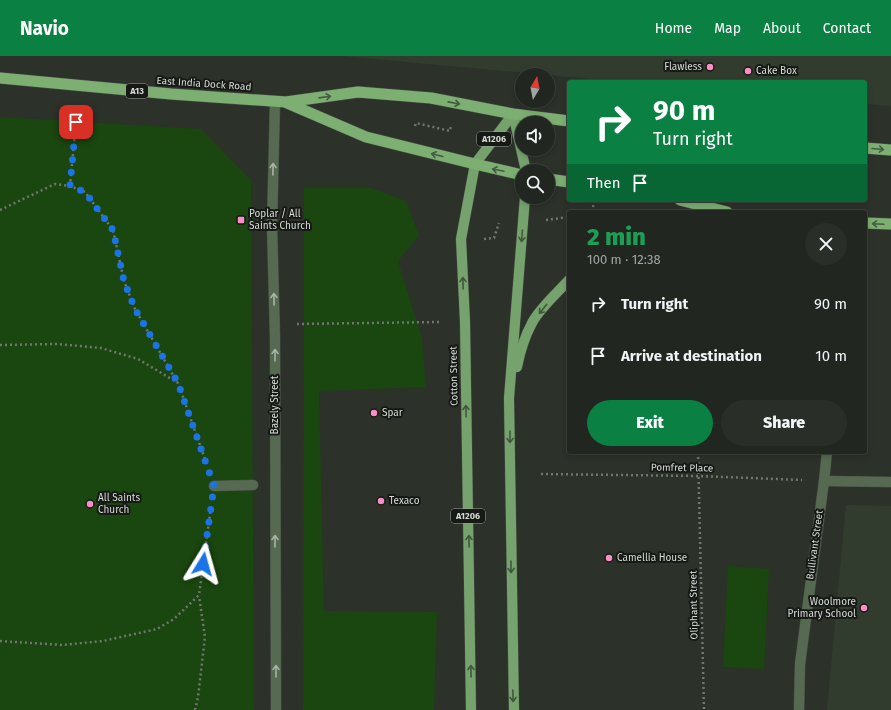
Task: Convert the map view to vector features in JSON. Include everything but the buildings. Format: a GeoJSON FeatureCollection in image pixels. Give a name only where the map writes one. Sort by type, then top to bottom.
{"type":"FeatureCollection","features":[{"type":"Feature","properties":{"kind":"highway","name":"East India Dock Road"},"geometry":{"type":"LineString","coordinates":[[0,78],[170,94],[281,102],[358,92],[431,98],[513,114],[567,121]]}},
{"type":"Feature","properties":{"kind":"highway","name":"East India Dock Road"},"geometry":{"type":"LineString","coordinates":[[281,102],[366,137],[515,173]]}},
{"type":"Feature","properties":{"kind":"highway"},"geometry":{"type":"LineString","coordinates":[[867,148],[891,150]]}},
{"type":"Feature","properties":{"kind":"highway"},"geometry":{"type":"LineString","coordinates":[[555,180],[567,182]]}},
{"type":"Feature","properties":{"kind":"highway"},"geometry":{"type":"LineString","coordinates":[[688,202],[719,210]]}},
{"type":"Feature","properties":{"kind":"highway"},"geometry":{"type":"LineString","coordinates":[[867,223],[891,224]]}},
{"type":"Feature","properties":{"kind":"main road","name":"Cotton Street"},"geometry":{"type":"LineString","coordinates":[[471,710],[465,330],[461,239],[475,164],[513,114]]}},
{"type":"Feature","properties":{"kind":"main road","name":"A1206"},"geometry":{"type":"LineString","coordinates":[[513,114],[524,164]]}},
{"type":"Feature","properties":{"kind":"main road"},"geometry":{"type":"LineString","coordinates":[[514,710],[509,398],[524,204]]}},
{"type":"Feature","properties":{"kind":"main road"},"geometry":{"type":"LineString","coordinates":[[509,398],[520,353],[532,322],[567,282]]}},
{"type":"Feature","properties":{"kind":"street","name":"Bazely Street"},"geometry":{"type":"LineString","coordinates":[[276,710],[272,226],[281,102]]}},
{"type":"Feature","properties":{"kind":"street","name":"Bullivant Street"},"geometry":{"type":"LineString","coordinates":[[799,710],[800,664],[824,481],[826,454]]}},
{"type":"Feature","properties":{"kind":"street"},"geometry":{"type":"LineString","coordinates":[[824,481],[891,482]]}},
{"type":"Feature","properties":{"kind":"street"},"geometry":{"type":"LineString","coordinates":[[214,486],[253,485]]}},
{"type":"Feature","properties":{"kind":"path"},"geometry":{"type":"LineString","coordinates":[[70,186],[76,122]]}},
{"type":"Feature","properties":{"kind":"path"},"geometry":{"type":"LineString","coordinates":[[415,128],[416,123],[450,131],[451,122]]}},
{"type":"Feature","properties":{"kind":"path"},"geometry":{"type":"LineString","coordinates":[[0,210],[55,184],[70,186],[85,192],[113,230],[124,281],[135,309],[178,383],[214,486],[198,595],[205,637],[198,697],[195,710]]}},
{"type":"Feature","properties":{"kind":"path"},"geometry":{"type":"LineString","coordinates":[[592,210],[594,202]]}},
{"type":"Feature","properties":{"kind":"path"},"geometry":{"type":"LineString","coordinates":[[484,239],[494,238],[501,216]]}},
{"type":"Feature","properties":{"kind":"path"},"geometry":{"type":"LineString","coordinates":[[539,220],[567,217]]}},
{"type":"Feature","properties":{"kind":"path"},"geometry":{"type":"LineString","coordinates":[[274,324],[439,322]]}},
{"type":"Feature","properties":{"kind":"path"},"geometry":{"type":"LineString","coordinates":[[0,345],[57,344],[101,348],[138,359],[178,383]]}},
{"type":"Feature","properties":{"kind":"path","name":"Oliphant Street"},"geometry":{"type":"LineString","coordinates":[[698,454],[704,710]]}},
{"type":"Feature","properties":{"kind":"path","name":"Pomfret Place"},"geometry":{"type":"LineString","coordinates":[[541,474],[698,476],[824,481]]}},
{"type":"Feature","properties":{"kind":"path"},"geometry":{"type":"LineString","coordinates":[[0,641],[63,645],[103,641],[157,629],[174,619],[198,595]]}},
{"type":"Feature","properties":{"kind":"shaded area"},"geometry":{"type":"Polygon","coordinates":[[[342,56],[891,56],[891,106],[867,104],[867,80],[602,80],[555,76],[555,68],[515,68],[515,72],[342,56]]]}},
{"type":"Feature","properties":{"kind":"shaded area","name":"Woolmore Primary School"},"geometry":{"type":"Polygon","coordinates":[[[846,505],[891,506],[891,710],[827,710],[846,505]]]}},
{"type":"Feature","properties":{"kind":"green space","name":"All Saints Church"},"geometry":{"type":"Polygon","coordinates":[[[0,117],[201,129],[251,180],[254,710],[0,710],[0,117]]]}},
{"type":"Feature","properties":{"kind":"green space"},"geometry":{"type":"Polygon","coordinates":[[[304,188],[371,188],[406,201],[419,235],[398,261],[422,338],[426,387],[319,391],[324,611],[437,612],[434,710],[303,710],[304,188]]]}},
{"type":"Feature","properties":{"kind":"green space"},"geometry":{"type":"Polygon","coordinates":[[[728,566],[769,569],[764,669],[723,667],[728,566]]]}},
{"type":"Feature","properties":{"kind":"place","name":"Flawless"},"geometry":{"type":"Point","coordinates":[710,67]}},
{"type":"Feature","properties":{"kind":"place","name":"Cake Box"},"geometry":{"type":"Point","coordinates":[748,71]}},
{"type":"Feature","properties":{"kind":"place","name":"Poplar / All Saints Church"},"geometry":{"type":"Point","coordinates":[241,220]}},
{"type":"Feature","properties":{"kind":"place","name":"Spar"},"geometry":{"type":"Point","coordinates":[374,413]}},
{"type":"Feature","properties":{"kind":"place","name":"Texaco"},"geometry":{"type":"Point","coordinates":[381,501]}},
{"type":"Feature","properties":{"kind":"place","name":"All Saints Church"},"geometry":{"type":"Point","coordinates":[90,504]}},
{"type":"Feature","properties":{"kind":"place","name":"Camellia House"},"geometry":{"type":"Point","coordinates":[609,558]}},
{"type":"Feature","properties":{"kind":"place","name":"Woolmore Primary School"},"geometry":{"type":"Point","coordinates":[864,608]}},
{"type":"Feature","properties":{"kind":"route"},"geometry":{"type":"LineString","coordinates":[[76,122],[70,186],[85,192],[113,230],[124,281],[135,309],[178,383],[214,486],[203,564]]}}]}
